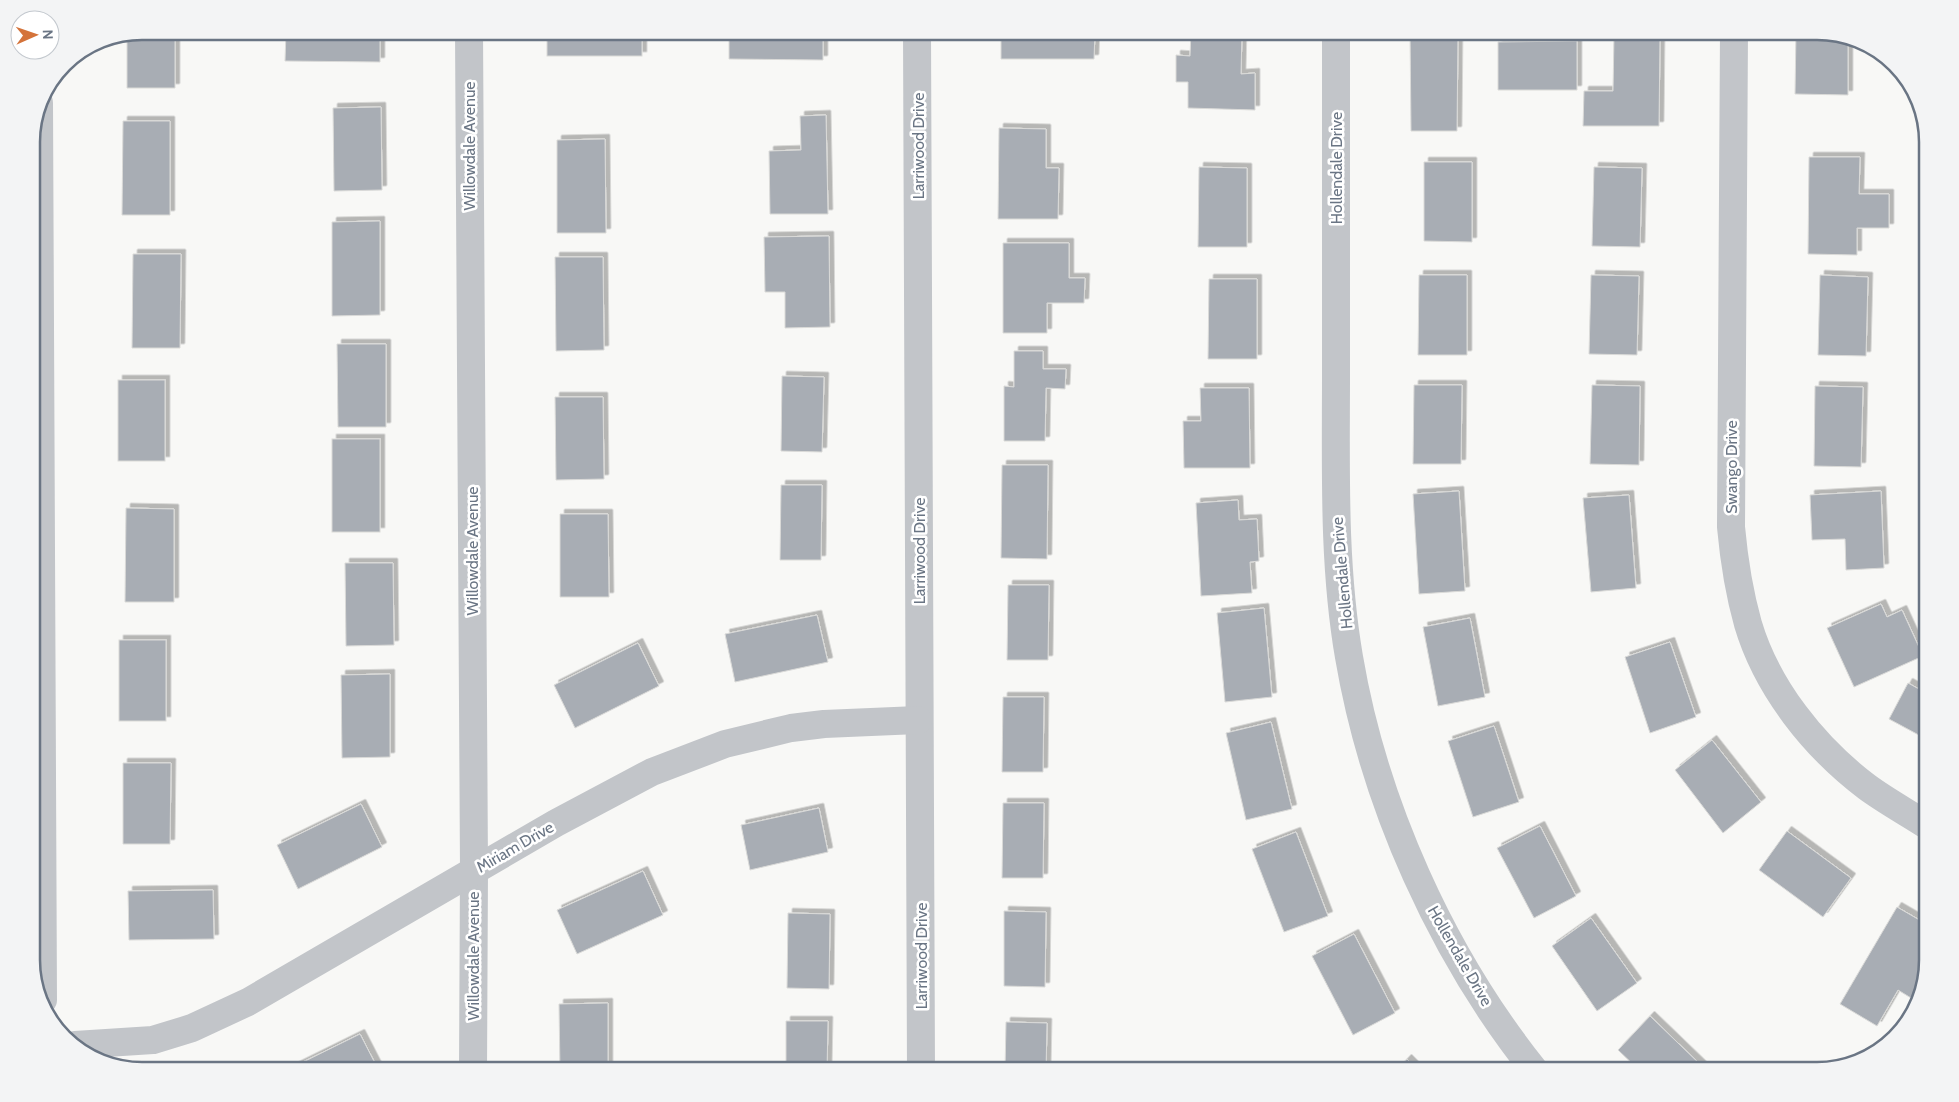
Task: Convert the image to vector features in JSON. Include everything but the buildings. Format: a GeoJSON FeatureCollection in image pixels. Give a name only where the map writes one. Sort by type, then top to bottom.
{"type":"FeatureCollection","features":[{"type":"Feature","properties":{"kind":"street","name":"Willowdale Avenue"},"geometry":{"type":"LineString","coordinates":[[469,40],[474,870],[473,1062]]}},
{"type":"Feature","properties":{"kind":"street","name":"Larriwood Drive"},"geometry":{"type":"LineString","coordinates":[[917,40],[918,720],[921,1062]]}},
{"type":"Feature","properties":{"kind":"street","name":"Hollendale Drive"},"geometry":{"type":"LineString","coordinates":[[1336,40],[1336,486],[1339,571],[1349,658],[1368,739],[1394,818],[1428,900],[1467,976],[1527,1062]]}},
{"type":"Feature","properties":{"kind":"street","name":"Swango Drive"},"geometry":{"type":"LineString","coordinates":[[1734,40],[1731,527],[1736,572],[1748,625],[1767,670],[1781,693],[1791,709],[1826,751],[1867,787],[1919,820]]}},
{"type":"Feature","properties":{"kind":"street","name":"Miriam Drive"},"geometry":{"type":"LineString","coordinates":[[85,1044],[152,1040],[192,1028],[248,1002],[556,823],[652,772],[725,744],[791,728],[824,724],[918,720]]}},
{"type":"Feature","properties":{"kind":"street"},"geometry":{"type":"LineString","coordinates":[[40,736],[43,984]]}}]}
